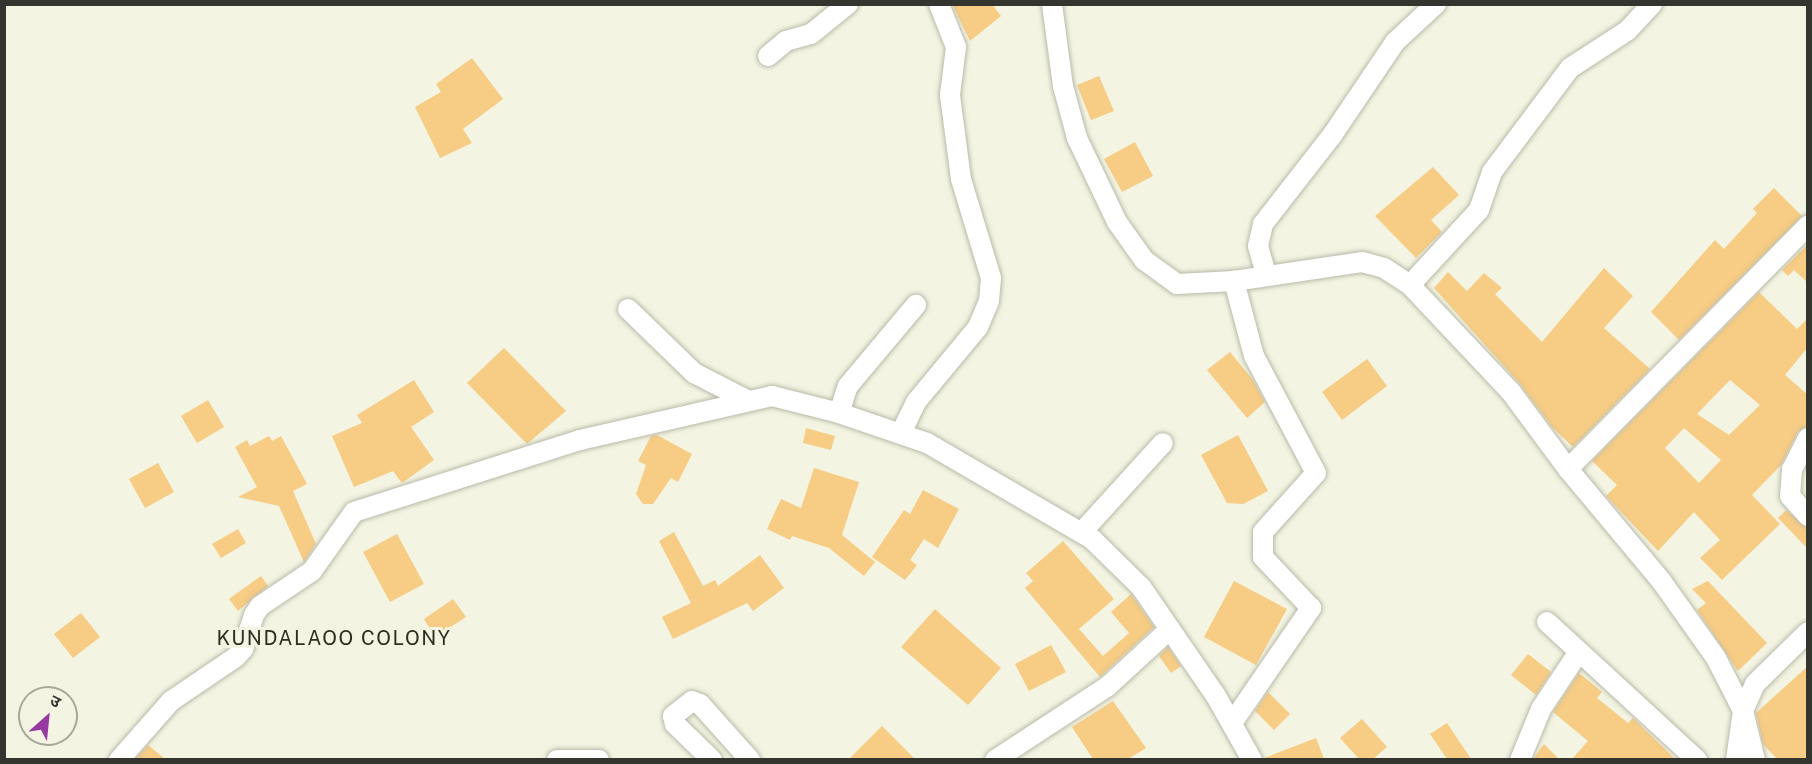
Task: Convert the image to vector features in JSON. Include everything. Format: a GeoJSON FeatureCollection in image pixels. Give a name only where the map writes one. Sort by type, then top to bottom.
{"type":"FeatureCollection","features":[{"type":"Feature","properties":{"kind":"street"},"geometry":{"type":"LineString","coordinates":[[768,56],[786,42],[811,34],[848,4]]}},
{"type":"Feature","properties":{"kind":"street"},"geometry":{"type":"LineString","coordinates":[[901,433],[916,402],[978,327],[989,301],[991,278],[961,179],[950,95],[956,47],[939,4]]}},
{"type":"Feature","properties":{"kind":"street"},"geometry":{"type":"LineString","coordinates":[[1052,4],[1060,68],[1077,138],[1117,222],[1144,260],[1166,279],[1191,285],[1362,262],[1384,268],[1410,285],[1511,392],[1568,469],[1662,582],[1716,658],[1743,711],[1755,759]]}},
{"type":"Feature","properties":{"kind":"street"},"geometry":{"type":"LineString","coordinates":[[1266,274],[1258,246],[1263,224],[1333,134],[1395,42],[1437,4]]}},
{"type":"Feature","properties":{"kind":"street"},"geometry":{"type":"LineString","coordinates":[[1410,285],[1479,210],[1492,172],[1570,68],[1627,31],[1652,4]]}},
{"type":"Feature","properties":{"kind":"street"},"geometry":{"type":"LineString","coordinates":[[1568,469],[1803,238]]}},
{"type":"Feature","properties":{"kind":"street"},"geometry":{"type":"LineString","coordinates":[[1232,723],[1311,608],[1263,557],[1263,532],[1316,472],[1254,356],[1233,281]]}},
{"type":"Feature","properties":{"kind":"street"},"geometry":{"type":"LineString","coordinates":[[839,413],[848,386],[916,305]]}},
{"type":"Feature","properties":{"kind":"street"},"geometry":{"type":"LineString","coordinates":[[628,309],[694,373],[747,400]]}},
{"type":"Feature","properties":{"kind":"street"},"geometry":{"type":"LineString","coordinates":[[119,759],[171,700],[243,649],[254,615],[260,606],[312,571],[321,560],[335,534],[354,512],[580,440],[772,396],[839,413],[901,433],[996,480],[1082,532],[1141,587],[1232,723],[1252,759]]}},
{"type":"Feature","properties":{"kind":"street"},"geometry":{"type":"LineString","coordinates":[[1808,438],[1792,469],[1790,496],[1808,516]]}},
{"type":"Feature","properties":{"kind":"street"},"geometry":{"type":"LineString","coordinates":[[1082,532],[1163,443]]}},
{"type":"Feature","properties":{"kind":"street"},"geometry":{"type":"LineString","coordinates":[[1547,622],[1578,653],[1697,759]]}},
{"type":"Feature","properties":{"kind":"street"},"geometry":{"type":"LineString","coordinates":[[995,759],[1108,686],[1170,629]]}},
{"type":"Feature","properties":{"kind":"street"},"geometry":{"type":"LineString","coordinates":[[1736,759],[1743,711],[1755,684],[1808,632]]}},
{"type":"Feature","properties":{"kind":"street"},"geometry":{"type":"LineString","coordinates":[[1520,759],[1541,709],[1578,653]]}},
{"type":"Feature","properties":{"kind":"street"},"geometry":{"type":"LineString","coordinates":[[712,759],[675,724],[673,716],[692,701],[700,704],[750,759]]}},
{"type":"Feature","properties":{"kind":"street"},"geometry":{"type":"LineString","coordinates":[[557,759],[599,759]]}},
{"type":"Feature","properties":{"kind":"building"},"geometry":{"type":"Polygon","coordinates":[[[952,4],[992,4],[1001,16],[970,41],[952,4]]]}},
{"type":"Feature","properties":{"kind":"building"},"geometry":{"type":"Polygon","coordinates":[[[472,58],[503,99],[463,129],[472,143],[440,158],[415,107],[441,92],[436,84],[472,58]]]}},
{"type":"Feature","properties":{"kind":"building"},"geometry":{"type":"Polygon","coordinates":[[[1099,76],[1114,111],[1091,120],[1077,85],[1099,76]]]}},
{"type":"Feature","properties":{"kind":"building"},"geometry":{"type":"Polygon","coordinates":[[[1135,142],[1153,176],[1122,192],[1104,159],[1135,142]]]}},
{"type":"Feature","properties":{"kind":"building"},"geometry":{"type":"Polygon","coordinates":[[[1433,167],[1459,195],[1431,220],[1442,232],[1416,258],[1375,216],[1433,167]]]}},
{"type":"Feature","properties":{"kind":"building"},"geometry":{"type":"Polygon","coordinates":[[[1774,188],[1802,216],[1679,340],[1651,312],[1715,240],[1724,249],[1757,213],[1753,209],[1774,188]]]}},
{"type":"Feature","properties":{"kind":"building"},"geometry":{"type":"Polygon","coordinates":[[[1808,244],[1808,283],[1794,270],[1788,276],[1782,270],[1808,244]]]}},
{"type":"Feature","properties":{"kind":"building"},"geometry":{"type":"Polygon","coordinates":[[[1604,268],[1633,296],[1604,328],[1650,369],[1573,447],[1552,427],[1520,384],[1434,288],[1448,272],[1467,291],[1484,273],[1502,288],[1495,294],[1542,342],[1604,268]]]}},
{"type":"Feature","properties":{"kind":"building"},"geometry":{"type":"Polygon","coordinates":[[[1759,292],[1797,329],[1808,318],[1808,347],[1785,375],[1808,395],[1808,426],[1798,432],[1781,465],[1752,495],[1780,524],[1722,580],[1700,558],[1720,540],[1694,512],[1658,551],[1606,496],[1617,485],[1592,461],[1759,292]],[[1730,380],[1697,414],[1729,435],[1760,405],[1730,380]],[[1684,428],[1665,448],[1699,483],[1721,460],[1684,428]]]}},
{"type":"Feature","properties":{"kind":"building"},"geometry":{"type":"Polygon","coordinates":[[[504,348],[566,411],[527,444],[467,383],[504,348]]]}},
{"type":"Feature","properties":{"kind":"building"},"geometry":{"type":"Polygon","coordinates":[[[1230,352],[1253,380],[1265,402],[1247,418],[1207,370],[1230,352]]]}},
{"type":"Feature","properties":{"kind":"building"},"geometry":{"type":"Polygon","coordinates":[[[1367,359],[1387,386],[1342,420],[1322,392],[1367,359]]]}},
{"type":"Feature","properties":{"kind":"building"},"geometry":{"type":"Polygon","coordinates":[[[414,380],[434,412],[411,427],[434,460],[402,483],[393,471],[354,487],[332,436],[362,423],[357,415],[414,380]]]}},
{"type":"Feature","properties":{"kind":"building"},"geometry":{"type":"Polygon","coordinates":[[[208,400],[224,427],[197,443],[181,416],[208,400]]]}},
{"type":"Feature","properties":{"kind":"building"},"geometry":{"type":"Polygon","coordinates":[[[806,428],[835,436],[831,450],[803,443],[806,428]]]}},
{"type":"Feature","properties":{"kind":"building"},"geometry":{"type":"Polygon","coordinates":[[[657,435],[692,454],[678,482],[671,478],[653,504],[643,504],[636,494],[646,465],[638,461],[651,436],[657,435]]]}},
{"type":"Feature","properties":{"kind":"building"},"geometry":{"type":"Polygon","coordinates":[[[1238,435],[1268,491],[1243,504],[1227,503],[1201,455],[1238,435]]]}},
{"type":"Feature","properties":{"kind":"building"},"geometry":{"type":"Polygon","coordinates":[[[269,436],[272,441],[281,436],[307,484],[293,491],[316,544],[304,562],[279,506],[238,497],[257,487],[235,447],[247,440],[250,446],[269,436]]]}},
{"type":"Feature","properties":{"kind":"building"},"geometry":{"type":"Polygon","coordinates":[[[158,463],[174,492],[145,508],[129,479],[158,463]]]}},
{"type":"Feature","properties":{"kind":"building"},"geometry":{"type":"Polygon","coordinates":[[[814,468],[859,482],[842,535],[875,562],[864,576],[829,548],[792,536],[790,540],[767,529],[781,499],[801,508],[814,468]]]}},
{"type":"Feature","properties":{"kind":"building"},"geometry":{"type":"Polygon","coordinates":[[[923,490],[959,509],[938,548],[924,539],[910,560],[917,565],[905,580],[872,557],[904,510],[910,514],[923,490]]]}},
{"type":"Feature","properties":{"kind":"building"},"geometry":{"type":"Polygon","coordinates":[[[1786,510],[1808,528],[1808,549],[1778,518],[1786,510]]]}},
{"type":"Feature","properties":{"kind":"building"},"geometry":{"type":"Polygon","coordinates":[[[238,529],[246,543],[221,558],[212,544],[238,529]]]}},
{"type":"Feature","properties":{"kind":"building"},"geometry":{"type":"Polygon","coordinates":[[[674,532],[703,586],[715,580],[718,586],[760,555],[784,588],[753,611],[747,603],[673,639],[662,617],[691,603],[659,541],[674,532]]]}},
{"type":"Feature","properties":{"kind":"building"},"geometry":{"type":"Polygon","coordinates":[[[397,534],[424,584],[390,602],[363,552],[397,534]]]}},
{"type":"Feature","properties":{"kind":"building"},"geometry":{"type":"Polygon","coordinates":[[[1063,541],[1114,599],[1079,629],[1103,656],[1129,633],[1111,612],[1131,594],[1154,627],[1100,677],[1025,588],[1033,581],[1026,573],[1063,541]]]}},
{"type":"Feature","properties":{"kind":"building"},"geometry":{"type":"Polygon","coordinates":[[[261,576],[268,586],[238,611],[229,599],[261,576]]]}},
{"type":"Feature","properties":{"kind":"building"},"geometry":{"type":"Polygon","coordinates":[[[1234,581],[1287,609],[1256,665],[1204,637],[1234,581]]]}},
{"type":"Feature","properties":{"kind":"building"},"geometry":{"type":"Polygon","coordinates":[[[1708,581],[1767,643],[1738,671],[1697,610],[1706,603],[1692,589],[1708,581]]]}},
{"type":"Feature","properties":{"kind":"building"},"geometry":{"type":"Polygon","coordinates":[[[453,599],[466,617],[435,637],[424,619],[453,599]]]}},
{"type":"Feature","properties":{"kind":"building"},"geometry":{"type":"Polygon","coordinates":[[[935,609],[1001,668],[968,705],[901,647],[935,609]]]}},
{"type":"Feature","properties":{"kind":"building"},"geometry":{"type":"Polygon","coordinates":[[[81,613],[100,637],[73,658],[54,634],[81,613]]]}},
{"type":"Feature","properties":{"kind":"building"},"geometry":{"type":"Polygon","coordinates":[[[1051,645],[1066,672],[1029,691],[1015,664],[1051,645]]]}},
{"type":"Feature","properties":{"kind":"building"},"geometry":{"type":"Polygon","coordinates":[[[1168,647],[1181,666],[1171,673],[1159,656],[1168,647]]]}},
{"type":"Feature","properties":{"kind":"building"},"geometry":{"type":"Polygon","coordinates":[[[1528,654],[1551,672],[1536,695],[1511,675],[1528,654]]]}},
{"type":"Feature","properties":{"kind":"building"},"geometry":{"type":"Polygon","coordinates":[[[1808,666],[1808,759],[1777,759],[1763,744],[1756,713],[1808,666]]]}},
{"type":"Feature","properties":{"kind":"building"},"geometry":{"type":"Polygon","coordinates":[[[1579,673],[1602,692],[1597,698],[1628,723],[1633,718],[1675,759],[1572,759],[1588,741],[1553,712],[1579,673]]]}},
{"type":"Feature","properties":{"kind":"building"},"geometry":{"type":"Polygon","coordinates":[[[1268,692],[1290,714],[1274,730],[1255,711],[1268,692]]]}},
{"type":"Feature","properties":{"kind":"building"},"geometry":{"type":"Polygon","coordinates":[[[1113,701],[1146,748],[1128,759],[1093,759],[1072,727],[1113,701]]]}},
{"type":"Feature","properties":{"kind":"building"},"geometry":{"type":"Polygon","coordinates":[[[1362,719],[1387,747],[1373,759],[1359,759],[1340,738],[1362,719]]]}},
{"type":"Feature","properties":{"kind":"building"},"geometry":{"type":"Polygon","coordinates":[[[1447,723],[1471,759],[1447,759],[1430,734],[1447,723]]]}},
{"type":"Feature","properties":{"kind":"building"},"geometry":{"type":"Polygon","coordinates":[[[882,726],[915,759],[849,759],[882,726]]]}},
{"type":"Feature","properties":{"kind":"building"},"geometry":{"type":"Polygon","coordinates":[[[1316,738],[1324,759],[1264,759],[1264,758],[1316,738]]]}},
{"type":"Feature","properties":{"kind":"building"},"geometry":{"type":"Polygon","coordinates":[[[1544,744],[1559,759],[1533,759],[1544,744]]]}},
{"type":"Feature","properties":{"kind":"building"},"geometry":{"type":"Polygon","coordinates":[[[148,745],[165,759],[135,759],[148,745]]]}},
{"type":"Feature","properties":{"kind":"district","name":"KUNDALAOO COLONY"},"geometry":{"type":"Point","coordinates":[334,638]}}]}
